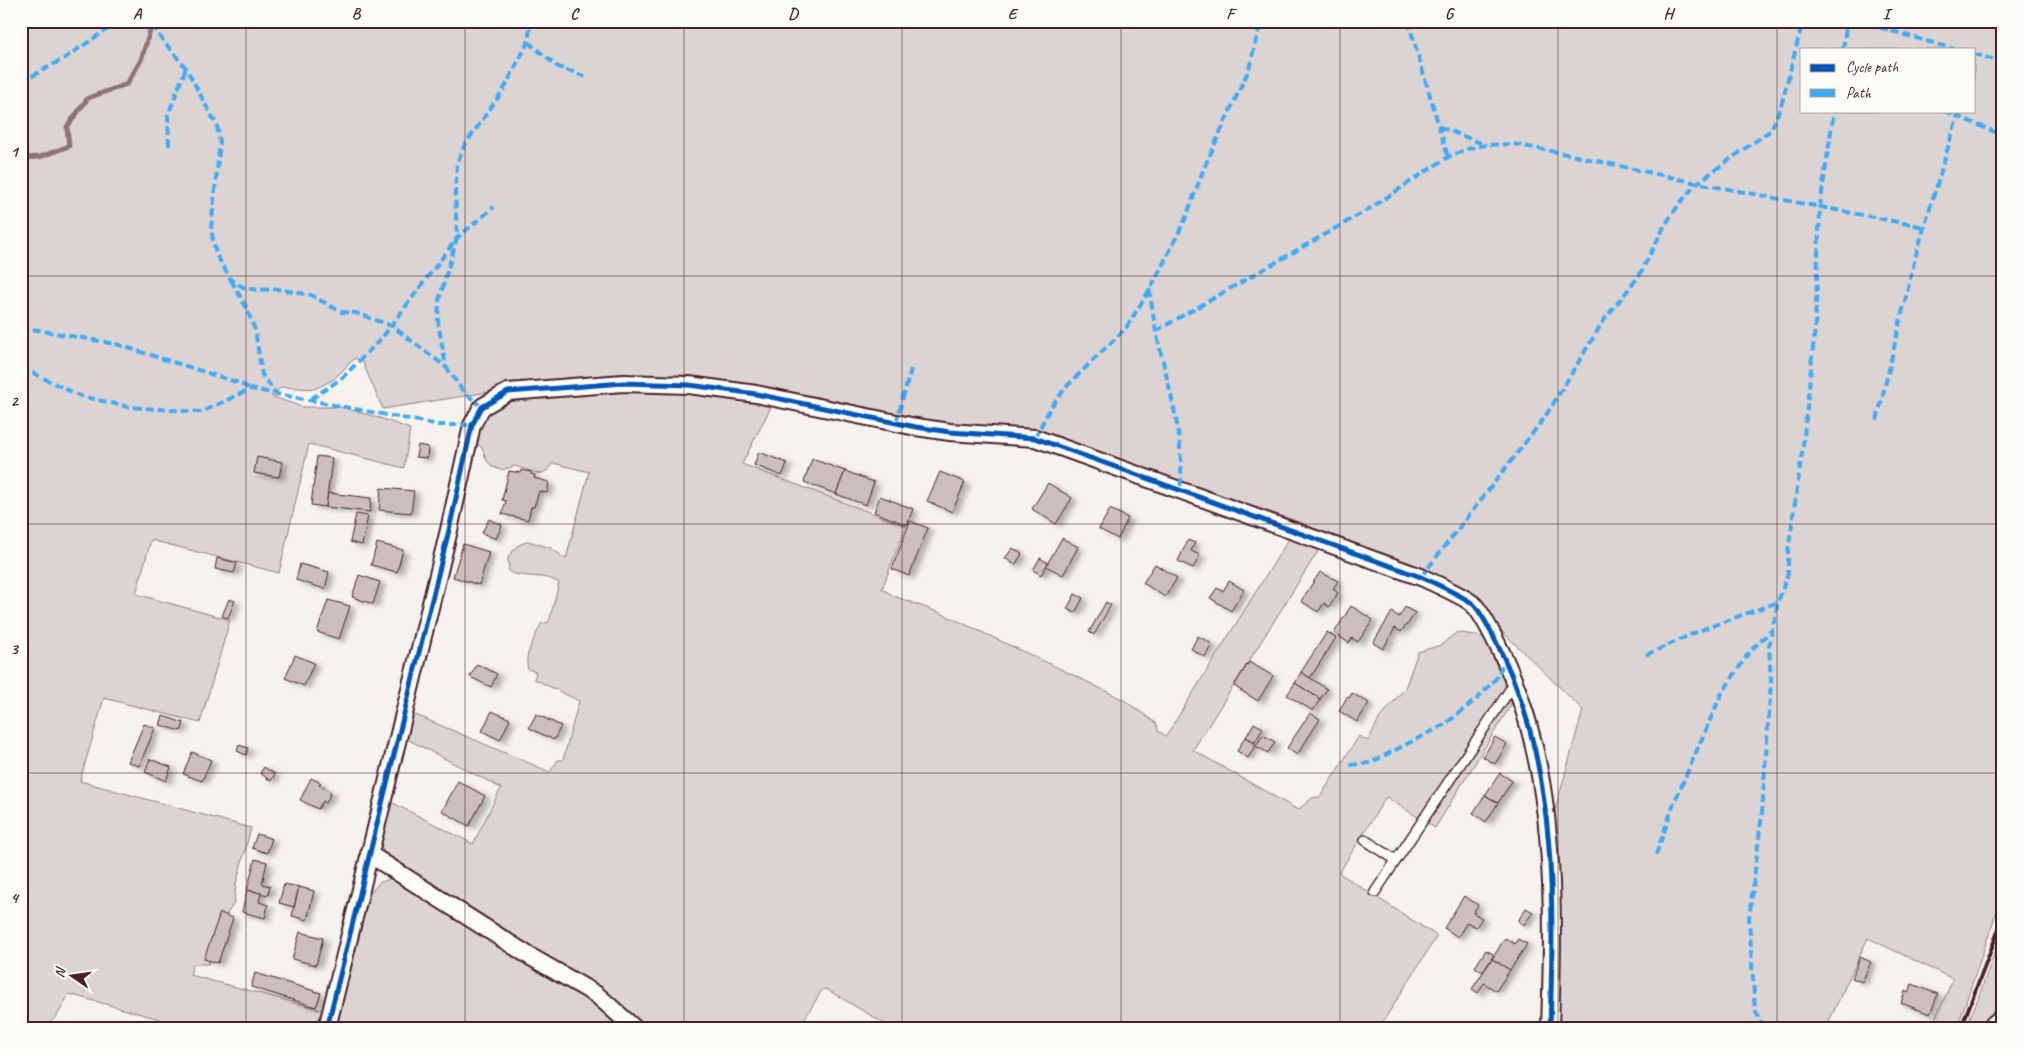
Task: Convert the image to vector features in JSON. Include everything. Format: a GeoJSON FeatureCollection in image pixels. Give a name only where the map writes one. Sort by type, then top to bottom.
{"type":"FeatureCollection","features":[{"type":"Feature","properties":{"kind":"main road"},"geometry":{"type":"LineString","coordinates":[[1997,1028],[2002,1024]]}},
{"type":"Feature","properties":{"kind":"street"},"geometry":{"type":"LineString","coordinates":[[328,1028],[449,530],[472,425],[482,407],[508,392],[623,383],[689,385],[756,394],[916,427],[950,432],[1035,438],[1420,577],[1474,605],[1497,644],[1515,681],[1534,748],[1546,823],[1551,875],[1553,935],[1550,1028]]}},
{"type":"Feature","properties":{"kind":"street"},"geometry":{"type":"LineString","coordinates":[[369,854],[531,957],[597,995],[634,1028]]}},
{"type":"Feature","properties":{"kind":"lane"},"geometry":{"type":"LineString","coordinates":[[1375,892],[1515,681]]}},
{"type":"Feature","properties":{"kind":"lane"},"geometry":{"type":"LineString","coordinates":[[1365,840],[1396,860]]}},
{"type":"Feature","properties":{"kind":"shaded area"},"geometry":{"type":"Polygon","coordinates":[[[21,21],[2002,21],[2002,896],[1957,1028],[1931,1028],[1953,979],[1868,938],[1829,1021],[1844,1028],[1556,1028],[1560,941],[1554,814],[1583,710],[1474,604],[1302,523],[1043,433],[937,426],[766,388],[502,390],[383,409],[362,361],[355,358],[334,379],[315,389],[282,387],[271,396],[302,407],[341,407],[410,429],[404,468],[309,444],[279,573],[151,540],[136,594],[230,620],[200,723],[104,698],[80,781],[251,828],[236,884],[234,903],[227,914],[208,964],[193,964],[190,975],[323,1010],[319,1028],[192,1028],[69,994],[52,1021],[32,1028],[21,1028],[21,21]]]}},
{"type":"Feature","properties":{"kind":"shaded area"},"geometry":{"type":"Polygon","coordinates":[[[591,390],[665,390],[773,403],[742,464],[906,526],[882,589],[894,596],[943,614],[1124,700],[1157,724],[1158,731],[1166,736],[1290,537],[1320,548],[1193,750],[1298,810],[1312,798],[1320,797],[1359,736],[1368,741],[1379,719],[1405,688],[1418,652],[1441,645],[1457,632],[1483,637],[1495,651],[1509,680],[1511,705],[1435,828],[1386,797],[1339,873],[1437,936],[1379,1028],[892,1028],[826,989],[822,990],[799,1028],[644,1028],[636,1019],[528,946],[385,855],[379,842],[387,800],[473,844],[501,788],[403,737],[409,712],[550,772],[558,760],[563,760],[579,701],[534,679],[536,672],[528,669],[527,664],[530,646],[541,624],[549,622],[559,583],[547,578],[509,572],[508,557],[517,546],[528,541],[551,548],[566,559],[589,472],[553,463],[548,470],[540,474],[515,466],[501,470],[493,467],[487,461],[481,446],[472,444],[480,419],[498,401],[591,390]]]}},
{"type":"Feature","properties":{"kind":"shaded area"},"geometry":{"type":"Polygon","coordinates":[[[392,878],[576,990],[627,1028],[334,1028],[365,899],[379,883],[392,878]]]}},
{"type":"Feature","properties":{"kind":"shaded area"},"geometry":{"type":"Polygon","coordinates":[[[2002,932],[2002,1000],[1985,1022],[1975,1028],[1965,1028],[1976,1004],[2002,932]]]}},
{"type":"Feature","properties":{"kind":"building"},"geometry":{"type":"Polygon","coordinates":[[[418,445],[428,447],[427,458],[416,457],[418,445]]]}},
{"type":"Feature","properties":{"kind":"building"},"geometry":{"type":"Polygon","coordinates":[[[759,452],[787,463],[782,476],[754,465],[759,452]]]}},
{"type":"Feature","properties":{"kind":"building"},"geometry":{"type":"Polygon","coordinates":[[[317,456],[332,458],[326,507],[311,505],[317,456]]]}},
{"type":"Feature","properties":{"kind":"building"},"geometry":{"type":"Polygon","coordinates":[[[257,457],[282,462],[279,477],[254,473],[257,457]]]}},
{"type":"Feature","properties":{"kind":"building"},"geometry":{"type":"Polygon","coordinates":[[[812,459],[845,471],[836,494],[804,482],[812,459]]]}},
{"type":"Feature","properties":{"kind":"building"},"geometry":{"type":"Polygon","coordinates":[[[521,470],[531,472],[531,474],[535,475],[534,478],[549,482],[547,493],[539,491],[534,507],[531,507],[528,520],[502,514],[506,501],[502,500],[509,471],[521,473],[521,470]]]}},
{"type":"Feature","properties":{"kind":"building"},"geometry":{"type":"Polygon","coordinates":[[[845,471],[874,482],[866,505],[836,494],[845,471]]]}},
{"type":"Feature","properties":{"kind":"building"},"geometry":{"type":"Polygon","coordinates":[[[940,472],[965,482],[952,512],[927,501],[940,472]]]}},
{"type":"Feature","properties":{"kind":"building"},"geometry":{"type":"Polygon","coordinates":[[[1048,483],[1072,498],[1056,524],[1032,509],[1048,483]]]}},
{"type":"Feature","properties":{"kind":"building"},"geometry":{"type":"Polygon","coordinates":[[[381,488],[414,491],[411,513],[379,510],[381,488]]]}},
{"type":"Feature","properties":{"kind":"building"},"geometry":{"type":"Polygon","coordinates":[[[328,493],[371,498],[370,512],[326,507],[328,493]]]}},
{"type":"Feature","properties":{"kind":"building"},"geometry":{"type":"Polygon","coordinates":[[[880,496],[913,509],[907,525],[874,512],[880,496]]]}},
{"type":"Feature","properties":{"kind":"building"},"geometry":{"type":"Polygon","coordinates":[[[1110,509],[1128,518],[1118,539],[1099,529],[1110,509]]]}},
{"type":"Feature","properties":{"kind":"building"},"geometry":{"type":"Polygon","coordinates":[[[356,514],[368,516],[362,545],[350,542],[356,514]]]}},
{"type":"Feature","properties":{"kind":"building"},"geometry":{"type":"Polygon","coordinates":[[[489,519],[502,525],[496,539],[482,533],[489,519]]]}},
{"type":"Feature","properties":{"kind":"building"},"geometry":{"type":"Polygon","coordinates":[[[910,521],[928,528],[909,576],[892,569],[910,521]]]}},
{"type":"Feature","properties":{"kind":"building"},"geometry":{"type":"Polygon","coordinates":[[[1062,538],[1078,547],[1063,575],[1046,566],[1062,538]]]}},
{"type":"Feature","properties":{"kind":"building"},"geometry":{"type":"Polygon","coordinates":[[[1188,540],[1195,543],[1191,551],[1200,555],[1193,568],[1178,561],[1188,540]]]}},
{"type":"Feature","properties":{"kind":"building"},"geometry":{"type":"Polygon","coordinates":[[[377,543],[403,550],[397,572],[371,565],[377,543]]]}},
{"type":"Feature","properties":{"kind":"building"},"geometry":{"type":"Polygon","coordinates":[[[463,544],[489,552],[479,585],[453,577],[463,544]]]}},
{"type":"Feature","properties":{"kind":"building"},"geometry":{"type":"Polygon","coordinates":[[[1013,548],[1022,554],[1015,565],[1005,558],[1013,548]]]}},
{"type":"Feature","properties":{"kind":"building"},"geometry":{"type":"Polygon","coordinates":[[[217,558],[237,563],[234,573],[215,569],[217,558]]]}},
{"type":"Feature","properties":{"kind":"building"},"geometry":{"type":"Polygon","coordinates":[[[1040,558],[1048,563],[1041,575],[1033,570],[1040,558]]]}},
{"type":"Feature","properties":{"kind":"building"},"geometry":{"type":"Polygon","coordinates":[[[300,564],[329,572],[325,589],[296,580],[300,564]]]}},
{"type":"Feature","properties":{"kind":"building"},"geometry":{"type":"Polygon","coordinates":[[[1155,564],[1177,578],[1165,597],[1143,583],[1155,564]]]}},
{"type":"Feature","properties":{"kind":"building"},"geometry":{"type":"Polygon","coordinates":[[[1320,572],[1338,581],[1333,589],[1338,593],[1329,607],[1324,603],[1318,612],[1301,601],[1320,572]]]}},
{"type":"Feature","properties":{"kind":"building"},"geometry":{"type":"Polygon","coordinates":[[[359,575],[380,582],[373,604],[352,597],[359,575]]]}},
{"type":"Feature","properties":{"kind":"building"},"geometry":{"type":"Polygon","coordinates":[[[1229,581],[1244,590],[1231,611],[1210,598],[1217,588],[1223,591],[1229,581]]]}},
{"type":"Feature","properties":{"kind":"building"},"geometry":{"type":"Polygon","coordinates":[[[1075,594],[1083,598],[1075,613],[1067,609],[1075,594]]]}},
{"type":"Feature","properties":{"kind":"building"},"geometry":{"type":"Polygon","coordinates":[[[229,599],[235,601],[228,618],[222,616],[229,599]]]}},
{"type":"Feature","properties":{"kind":"building"},"geometry":{"type":"Polygon","coordinates":[[[328,600],[350,606],[339,639],[317,632],[328,600]]]}},
{"type":"Feature","properties":{"kind":"building"},"geometry":{"type":"Polygon","coordinates":[[[1106,602],[1111,605],[1094,635],[1089,632],[1106,602]]]}},
{"type":"Feature","properties":{"kind":"building"},"geometry":{"type":"Polygon","coordinates":[[[1351,606],[1373,620],[1358,642],[1352,638],[1349,643],[1334,633],[1351,606]]]}},
{"type":"Feature","properties":{"kind":"building"},"geometry":{"type":"Polygon","coordinates":[[[1405,607],[1415,613],[1401,632],[1395,628],[1383,649],[1373,643],[1392,612],[1399,617],[1405,607]]]}},
{"type":"Feature","properties":{"kind":"building"},"geometry":{"type":"Polygon","coordinates":[[[1327,632],[1336,638],[1310,678],[1301,672],[1327,632]]]}},
{"type":"Feature","properties":{"kind":"building"},"geometry":{"type":"Polygon","coordinates":[[[1198,636],[1212,644],[1205,657],[1191,649],[1198,636]]]}},
{"type":"Feature","properties":{"kind":"building"},"geometry":{"type":"Polygon","coordinates":[[[295,655],[314,663],[304,686],[285,678],[295,655]]]}},
{"type":"Feature","properties":{"kind":"building"},"geometry":{"type":"Polygon","coordinates":[[[1249,662],[1273,676],[1258,701],[1234,686],[1249,662]]]}},
{"type":"Feature","properties":{"kind":"building"},"geometry":{"type":"Polygon","coordinates":[[[477,664],[497,674],[491,687],[470,677],[477,664]]]}},
{"type":"Feature","properties":{"kind":"building"},"geometry":{"type":"Polygon","coordinates":[[[1301,672],[1327,689],[1320,699],[1295,683],[1301,672]]]}},
{"type":"Feature","properties":{"kind":"building"},"geometry":{"type":"Polygon","coordinates":[[[1295,683],[1320,699],[1313,711],[1287,695],[1295,683]]]}},
{"type":"Feature","properties":{"kind":"building"},"geometry":{"type":"Polygon","coordinates":[[[1352,693],[1369,703],[1357,722],[1339,711],[1347,697],[1349,698],[1352,693]]]}},
{"type":"Feature","properties":{"kind":"building"},"geometry":{"type":"Polygon","coordinates":[[[492,711],[510,719],[500,740],[482,731],[492,711]]]}},
{"type":"Feature","properties":{"kind":"building"},"geometry":{"type":"Polygon","coordinates":[[[1310,713],[1320,719],[1297,755],[1287,748],[1310,713]]]}},
{"type":"Feature","properties":{"kind":"building"},"geometry":{"type":"Polygon","coordinates":[[[536,714],[561,726],[554,740],[529,728],[536,714]]]}},
{"type":"Feature","properties":{"kind":"building"},"geometry":{"type":"Polygon","coordinates":[[[163,716],[184,723],[181,731],[160,725],[163,716]]]}},
{"type":"Feature","properties":{"kind":"building"},"geometry":{"type":"Polygon","coordinates":[[[1254,723],[1263,728],[1255,742],[1246,737],[1254,723]]]}},
{"type":"Feature","properties":{"kind":"building"},"geometry":{"type":"Polygon","coordinates":[[[144,724],[155,728],[139,766],[128,762],[144,724]]]}},
{"type":"Feature","properties":{"kind":"building"},"geometry":{"type":"Polygon","coordinates":[[[1263,735],[1275,742],[1268,753],[1256,746],[1263,735]]]}},
{"type":"Feature","properties":{"kind":"building"},"geometry":{"type":"Polygon","coordinates":[[[1245,737],[1256,744],[1248,758],[1237,751],[1245,737]]]}},
{"type":"Feature","properties":{"kind":"building"},"geometry":{"type":"Polygon","coordinates":[[[1495,737],[1507,744],[1495,764],[1483,757],[1495,737]]]}},
{"type":"Feature","properties":{"kind":"building"},"geometry":{"type":"Polygon","coordinates":[[[239,745],[248,748],[246,755],[237,751],[239,745]]]}},
{"type":"Feature","properties":{"kind":"building"},"geometry":{"type":"Polygon","coordinates":[[[192,752],[211,760],[202,781],[183,774],[192,752]]]}},
{"type":"Feature","properties":{"kind":"building"},"geometry":{"type":"Polygon","coordinates":[[[150,759],[171,767],[166,781],[145,772],[150,759]]]}},
{"type":"Feature","properties":{"kind":"building"},"geometry":{"type":"Polygon","coordinates":[[[264,767],[275,774],[271,781],[260,773],[264,767]]]}},
{"type":"Feature","properties":{"kind":"building"},"geometry":{"type":"Polygon","coordinates":[[[1500,773],[1512,781],[1498,803],[1485,795],[1500,773]]]}},
{"type":"Feature","properties":{"kind":"building"},"geometry":{"type":"Polygon","coordinates":[[[311,778],[321,783],[319,785],[331,792],[326,803],[323,801],[318,809],[300,800],[311,778]]]}},
{"type":"Feature","properties":{"kind":"building"},"geometry":{"type":"Polygon","coordinates":[[[458,781],[485,796],[469,826],[442,811],[458,781]]]}},
{"type":"Feature","properties":{"kind":"building"},"geometry":{"type":"Polygon","coordinates":[[[1485,795],[1498,803],[1486,822],[1473,813],[1485,795]]]}},
{"type":"Feature","properties":{"kind":"building"},"geometry":{"type":"Polygon","coordinates":[[[257,834],[272,839],[267,853],[252,848],[257,834]]]}},
{"type":"Feature","properties":{"kind":"building"},"geometry":{"type":"Polygon","coordinates":[[[255,859],[267,862],[262,884],[270,886],[268,895],[247,890],[255,859]]]}},
{"type":"Feature","properties":{"kind":"building"},"geometry":{"type":"Polygon","coordinates":[[[284,884],[299,887],[294,907],[279,903],[284,884]]]}},
{"type":"Feature","properties":{"kind":"building"},"geometry":{"type":"Polygon","coordinates":[[[299,887],[314,891],[307,920],[292,916],[299,887]]]}},
{"type":"Feature","properties":{"kind":"building"},"geometry":{"type":"Polygon","coordinates":[[[247,890],[261,893],[259,902],[268,905],[265,918],[242,912],[247,890]]]}},
{"type":"Feature","properties":{"kind":"building"},"geometry":{"type":"Polygon","coordinates":[[[1464,896],[1478,905],[1473,913],[1482,918],[1476,927],[1467,922],[1458,937],[1444,928],[1464,896]]]}},
{"type":"Feature","properties":{"kind":"building"},"geometry":{"type":"Polygon","coordinates":[[[1526,908],[1533,912],[1524,925],[1518,921],[1526,908]]]}},
{"type":"Feature","properties":{"kind":"building"},"geometry":{"type":"Polygon","coordinates":[[[220,913],[233,918],[218,963],[204,959],[220,913]]]}},
{"type":"Feature","properties":{"kind":"building"},"geometry":{"type":"Polygon","coordinates":[[[300,932],[323,938],[316,965],[292,959],[300,932]]]}},
{"type":"Feature","properties":{"kind":"building"},"geometry":{"type":"Polygon","coordinates":[[[1505,938],[1515,944],[1518,939],[1527,944],[1510,970],[1492,959],[1505,938]]]}},
{"type":"Feature","properties":{"kind":"building"},"geometry":{"type":"Polygon","coordinates":[[[1486,950],[1494,955],[1483,972],[1475,967],[1486,950]]]}},
{"type":"Feature","properties":{"kind":"building"},"geometry":{"type":"Polygon","coordinates":[[[1860,957],[1871,962],[1862,982],[1852,978],[1860,957]]]}},
{"type":"Feature","properties":{"kind":"building"},"geometry":{"type":"Polygon","coordinates":[[[1492,959],[1510,970],[1496,991],[1484,983],[1478,993],[1472,989],[1492,959]]]}},
{"type":"Feature","properties":{"kind":"building"},"geometry":{"type":"Polygon","coordinates":[[[255,973],[321,993],[316,1007],[251,987],[255,973]]]}},
{"type":"Feature","properties":{"kind":"building"},"geometry":{"type":"Polygon","coordinates":[[[1912,984],[1938,994],[1930,1014],[1901,1003],[1905,991],[1908,993],[1912,984]]]}},
{"type":"Feature","properties":{"kind":"waterway"},"geometry":{"type":"LineString","coordinates":[[21,158],[40,157],[69,146],[67,127],[88,98],[127,84],[141,60],[153,21]]}},
{"type":"Feature","properties":{"kind":"railway"},"geometry":{"type":"LineString","coordinates":[[1961,1028],[2002,921]]}},
{"type":"Feature","properties":{"kind":"marked path"},"geometry":{"type":"LineString","coordinates":[[21,82],[65,58],[119,21]]}},
{"type":"Feature","properties":{"kind":"marked path"},"geometry":{"type":"LineString","coordinates":[[140,21],[151,26],[186,68],[217,126],[220,142],[211,229],[216,254],[231,280],[243,287],[257,290],[278,289],[311,295],[341,312],[356,313],[392,326],[446,367]]}},
{"type":"Feature","properties":{"kind":"marked path"},"geometry":{"type":"LineString","coordinates":[[482,407],[463,391],[446,367],[438,322],[439,300],[457,238],[455,192],[457,164],[464,146],[504,89],[528,42],[531,21]]}},
{"type":"Feature","properties":{"kind":"marked path"},"geometry":{"type":"LineString","coordinates":[[1035,438],[1050,408],[1068,385],[1126,328],[1153,284],[1185,220],[1204,168],[1249,69],[1261,21]]}},
{"type":"Feature","properties":{"kind":"marked path"},"geometry":{"type":"LineString","coordinates":[[1408,21],[1448,157]]}},
{"type":"Feature","properties":{"kind":"marked path"},"geometry":{"type":"LineString","coordinates":[[1421,577],[1545,417],[1604,320],[1639,276],[1665,225],[1680,203],[1697,183],[1771,130],[1781,106],[1803,21]]}},
{"type":"Feature","properties":{"kind":"marked path"},"geometry":{"type":"LineString","coordinates":[[1843,48],[1847,21]]}},
{"type":"Feature","properties":{"kind":"marked path"},"geometry":{"type":"LineString","coordinates":[[1857,21],[1951,48]]}},
{"type":"Feature","properties":{"kind":"marked path"},"geometry":{"type":"LineString","coordinates":[[528,42],[558,67],[586,77]]}},
{"type":"Feature","properties":{"kind":"marked path"},"geometry":{"type":"LineString","coordinates":[[1976,55],[2002,62]]}},
{"type":"Feature","properties":{"kind":"marked path"},"geometry":{"type":"LineString","coordinates":[[169,146],[168,115],[186,68]]}},
{"type":"Feature","properties":{"kind":"marked path"},"geometry":{"type":"LineString","coordinates":[[1764,1028],[1755,1010],[1749,919],[1762,813],[1771,682],[1769,646],[1778,602],[1788,573],[1788,552],[1803,446],[1815,328],[1820,206],[1834,112]]}},
{"type":"Feature","properties":{"kind":"marked path"},"geometry":{"type":"LineString","coordinates":[[1947,112],[2002,135]]}},
{"type":"Feature","properties":{"kind":"marked path"},"geometry":{"type":"LineString","coordinates":[[1877,420],[1915,258],[1959,112]]}},
{"type":"Feature","properties":{"kind":"marked path"},"geometry":{"type":"LineString","coordinates":[[1440,127],[1486,145]]}},
{"type":"Feature","properties":{"kind":"marked path"},"geometry":{"type":"LineString","coordinates":[[1156,331],[1369,209],[1448,157],[1467,149],[1486,145],[1513,144],[1697,183],[1924,227]]}},
{"type":"Feature","properties":{"kind":"marked path"},"geometry":{"type":"LineString","coordinates":[[311,399],[342,378],[382,338],[457,238],[494,207]]}},
{"type":"Feature","properties":{"kind":"marked path"},"geometry":{"type":"LineString","coordinates":[[231,280],[246,307],[255,330],[262,375],[275,392]]}},
{"type":"Feature","properties":{"kind":"marked path"},"geometry":{"type":"LineString","coordinates":[[1149,289],[1156,331],[1178,431],[1181,471],[1180,492]]}},
{"type":"Feature","properties":{"kind":"marked path"},"geometry":{"type":"LineString","coordinates":[[21,327],[116,344],[239,383],[251,389]]}},
{"type":"Feature","properties":{"kind":"marked path"},"geometry":{"type":"LineString","coordinates":[[896,423],[912,365]]}},
{"type":"Feature","properties":{"kind":"marked path"},"geometry":{"type":"LineString","coordinates":[[21,369],[80,396],[129,407],[201,412],[251,389],[439,425],[472,425]]}},
{"type":"Feature","properties":{"kind":"marked path"},"geometry":{"type":"LineString","coordinates":[[1646,655],[1701,630],[1778,602]]}},
{"type":"Feature","properties":{"kind":"marked path"},"geometry":{"type":"LineString","coordinates":[[1656,855],[1674,803],[1721,695],[1750,651],[1772,630]]}},
{"type":"Feature","properties":{"kind":"marked path"},"geometry":{"type":"LineString","coordinates":[[1350,765],[1370,763],[1444,725],[1478,698],[1497,677],[1505,660]]}},
{"type":"Feature","properties":{"kind":"cycle path"},"geometry":{"type":"LineString","coordinates":[[327,1028],[449,530],[472,425],[482,407],[508,392],[623,383],[689,385],[756,394],[916,427],[950,432],[1035,438],[1421,577],[1470,602],[1482,616],[1504,658],[1521,702],[1534,747],[1543,793],[1551,887],[1550,1028]]}}]}
